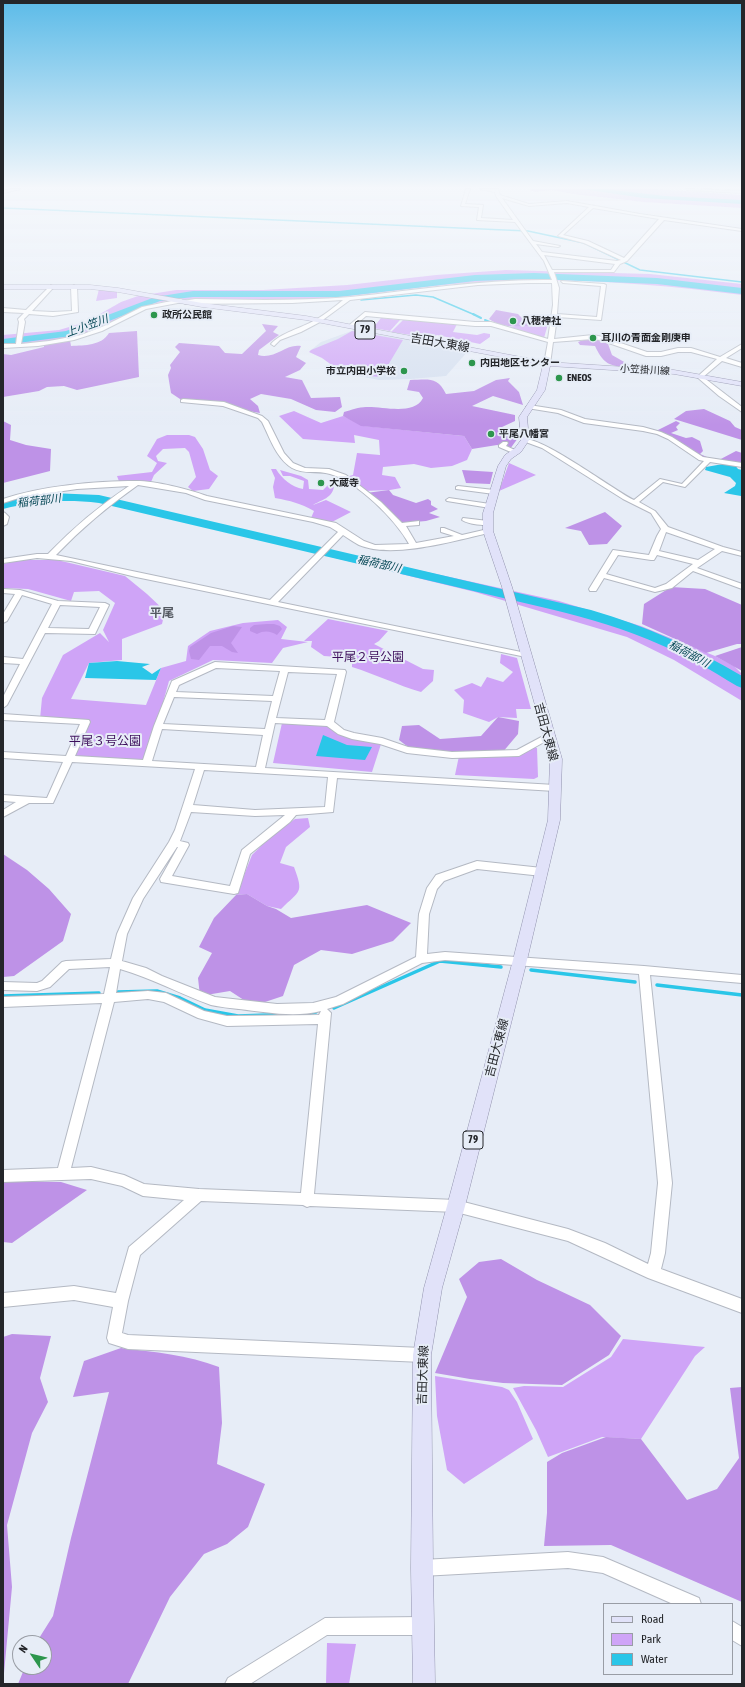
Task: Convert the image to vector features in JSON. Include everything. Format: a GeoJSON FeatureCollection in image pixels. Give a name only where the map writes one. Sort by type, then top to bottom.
{"type":"FeatureCollection","features":[{"type":"Feature","properties":{"kind":"main road","name":"吉田大東線"},"geometry":{"type":"LineString","coordinates":[[3,287],[74,287],[110,289],[181,301],[319,320],[547,364]]}},
{"type":"Feature","properties":{"kind":"main road","name":"小笠掛川線"},"geometry":{"type":"LineString","coordinates":[[547,364],[666,371],[742,384]]}},
{"type":"Feature","properties":{"kind":"main road"},"geometry":{"type":"LineString","coordinates":[[525,440],[523,417],[541,390],[547,364]]}},
{"type":"Feature","properties":{"kind":"main road","name":"吉田大東線"},"geometry":{"type":"LineString","coordinates":[[424,1684],[422,1568],[422,1355],[432,1288],[456,1206],[520,960],[554,820],[556,759],[507,587],[488,527],[488,514],[502,466],[525,440]]}},
{"type":"Feature","properties":{"kind":"street"},"geometry":{"type":"LineString","coordinates":[[547,364],[557,298],[554,280],[550,270],[612,271],[615,268]]}},
{"type":"Feature","properties":{"kind":"street"},"geometry":{"type":"LineString","coordinates":[[3,346],[49,342],[85,335],[109,326],[140,310],[160,304],[181,301],[303,301],[349,298],[483,283],[554,280]]}},
{"type":"Feature","properties":{"kind":"street"},"geometry":{"type":"LineString","coordinates":[[555,315],[599,319],[604,285],[563,282]]}},
{"type":"Feature","properties":{"kind":"street"},"geometry":{"type":"LineString","coordinates":[[19,345],[21,320],[51,287]]}},
{"type":"Feature","properties":{"kind":"street"},"geometry":{"type":"LineString","coordinates":[[3,310],[53,314],[75,312],[74,287]]}},
{"type":"Feature","properties":{"kind":"street"},"geometry":{"type":"LineString","coordinates":[[274,344],[278,339],[299,331],[319,320],[349,298]]}},
{"type":"Feature","properties":{"kind":"street"},"geometry":{"type":"LineString","coordinates":[[174,310],[181,301]]}},
{"type":"Feature","properties":{"kind":"street"},"geometry":{"type":"LineString","coordinates":[[350,327],[365,314],[475,324],[491,324],[538,339],[550,341],[593,337],[617,343],[646,354],[661,354],[684,350],[698,351],[742,365]]}},
{"type":"Feature","properties":{"kind":"street"},"geometry":{"type":"LineString","coordinates":[[742,346],[721,359],[701,376],[701,378],[721,395],[742,410]]}},
{"type":"Feature","properties":{"kind":"street"},"geometry":{"type":"LineString","coordinates":[[183,401],[224,404],[260,417],[265,421],[282,454],[295,467],[317,472],[329,471],[344,476],[379,503],[400,525],[414,546]]}},
{"type":"Feature","properties":{"kind":"street"},"geometry":{"type":"LineString","coordinates":[[529,407],[559,411],[584,421],[643,429],[659,433],[670,438],[701,459],[742,465]]}},
{"type":"Feature","properties":{"kind":"street"},"geometry":{"type":"LineString","coordinates":[[525,440],[544,447],[625,498],[653,512],[665,529],[721,549],[742,554]]}},
{"type":"Feature","properties":{"kind":"street"},"geometry":{"type":"LineString","coordinates":[[505,443],[501,446],[515,452]]}},
{"type":"Feature","properties":{"kind":"street"},"geometry":{"type":"LineString","coordinates":[[634,502],[662,480],[683,486],[696,474],[698,469],[708,461]]}},
{"type":"Feature","properties":{"kind":"street"},"geometry":{"type":"LineString","coordinates":[[50,556],[78,528],[107,504],[137,483]]}},
{"type":"Feature","properties":{"kind":"street"},"geometry":{"type":"LineString","coordinates":[[3,501],[21,495],[77,487],[137,483],[188,491],[205,498],[312,520],[333,526],[362,543],[375,547],[414,546],[462,537],[488,527]]}},
{"type":"Feature","properties":{"kind":"street"},"geometry":{"type":"LineString","coordinates":[[458,488],[494,492]]}},
{"type":"Feature","properties":{"kind":"street"},"geometry":{"type":"LineString","coordinates":[[449,500],[490,506]]}},
{"type":"Feature","properties":{"kind":"street"},"geometry":{"type":"LineString","coordinates":[[3,514],[5,517],[3,524]]}},
{"type":"Feature","properties":{"kind":"street"},"geometry":{"type":"LineString","coordinates":[[466,520],[488,527]]}},
{"type":"Feature","properties":{"kind":"street"},"geometry":{"type":"LineString","coordinates":[[400,525],[416,523]]}},
{"type":"Feature","properties":{"kind":"street"},"geometry":{"type":"LineString","coordinates":[[594,589],[616,552],[651,558],[656,553],[658,538],[665,529]]}},
{"type":"Feature","properties":{"kind":"street"},"geometry":{"type":"LineString","coordinates":[[444,530],[462,537]]}},
{"type":"Feature","properties":{"kind":"street"},"geometry":{"type":"LineString","coordinates":[[272,603],[342,531]]}},
{"type":"Feature","properties":{"kind":"street"},"geometry":{"type":"LineString","coordinates":[[603,575],[655,590],[669,586],[698,563],[721,549]]}},
{"type":"Feature","properties":{"kind":"street"},"geometry":{"type":"LineString","coordinates":[[656,553],[683,558],[698,563]]}},
{"type":"Feature","properties":{"kind":"street"},"geometry":{"type":"LineString","coordinates":[[3,561],[25,557],[50,556],[526,655]]}},
{"type":"Feature","properties":{"kind":"street"},"geometry":{"type":"LineString","coordinates":[[691,568],[742,587]]}},
{"type":"Feature","properties":{"kind":"street"},"geometry":{"type":"LineString","coordinates":[[3,591],[20,592],[57,603],[105,605],[92,632],[43,630]]}},
{"type":"Feature","properties":{"kind":"street"},"geometry":{"type":"LineString","coordinates":[[3,621],[20,592]]}},
{"type":"Feature","properties":{"kind":"street"},"geometry":{"type":"LineString","coordinates":[[3,705],[57,603]]}},
{"type":"Feature","properties":{"kind":"street"},"geometry":{"type":"LineString","coordinates":[[3,660],[26,662]]}},
{"type":"Feature","properties":{"kind":"street"},"geometry":{"type":"LineString","coordinates":[[146,764],[158,726],[175,683],[215,665],[342,672],[329,724]]}},
{"type":"Feature","properties":{"kind":"street"},"geometry":{"type":"LineString","coordinates":[[260,771],[271,720],[286,668]]}},
{"type":"Feature","properties":{"kind":"street"},"geometry":{"type":"LineString","coordinates":[[171,694],[277,699]]}},
{"type":"Feature","properties":{"kind":"street"},"geometry":{"type":"LineString","coordinates":[[3,717],[86,722],[50,801],[3,798]]}},
{"type":"Feature","properties":{"kind":"street"},"geometry":{"type":"LineString","coordinates":[[271,720],[329,724],[341,732],[352,736],[382,742],[407,750],[452,754],[519,753],[550,736]]}},
{"type":"Feature","properties":{"kind":"street"},"geometry":{"type":"LineString","coordinates":[[158,726],[269,732]]}},
{"type":"Feature","properties":{"kind":"street"},"geometry":{"type":"LineString","coordinates":[[3,755],[200,768],[555,788]]}},
{"type":"Feature","properties":{"kind":"street"},"geometry":{"type":"LineString","coordinates":[[63,1174],[109,998],[122,934],[131,913],[174,843],[180,830],[200,768]]}},
{"type":"Feature","properties":{"kind":"street"},"geometry":{"type":"LineString","coordinates":[[187,808],[255,813],[330,810],[333,775]]}},
{"type":"Feature","properties":{"kind":"street"},"geometry":{"type":"LineString","coordinates":[[3,814],[28,799]]}},
{"type":"Feature","properties":{"kind":"street"},"geometry":{"type":"LineString","coordinates":[[174,843],[184,845],[165,879],[193,882],[234,890],[246,852],[287,820],[293,811]]}},
{"type":"Feature","properties":{"kind":"street"},"geometry":{"type":"LineString","coordinates":[[422,959],[424,914],[432,888],[440,878],[477,865],[542,872]]}},
{"type":"Feature","properties":{"kind":"street"},"geometry":{"type":"LineString","coordinates":[[3,986],[37,987],[46,984],[66,965],[115,963],[142,971],[214,1002],[277,1009],[313,1008],[339,1001],[409,964],[422,959],[445,956],[520,960],[742,979]]}},
{"type":"Feature","properties":{"kind":"street"},"geometry":{"type":"LineString","coordinates":[[644,970],[665,1183],[658,1253],[653,1273]]}},
{"type":"Feature","properties":{"kind":"street"},"geometry":{"type":"LineString","coordinates":[[3,1002],[148,995],[166,998],[202,1016],[227,1021],[280,1022],[324,1019]]}},
{"type":"Feature","properties":{"kind":"street"},"geometry":{"type":"LineString","coordinates":[[308,1200],[324,1019],[327,1004]]}},
{"type":"Feature","properties":{"kind":"street"},"geometry":{"type":"LineString","coordinates":[[3,1176],[91,1173],[124,1181],[143,1190],[199,1195],[456,1206],[485,1215],[567,1235],[653,1273],[742,1306]]}},
{"type":"Feature","properties":{"kind":"street"},"geometry":{"type":"LineString","coordinates":[[199,1195],[134,1252],[121,1301],[114,1338],[128,1342],[422,1355]]}},
{"type":"Feature","properties":{"kind":"street"},"geometry":{"type":"LineString","coordinates":[[3,1300],[74,1293],[121,1301]]}},
{"type":"Feature","properties":{"kind":"street"},"geometry":{"type":"LineString","coordinates":[[422,1568],[568,1560],[603,1565],[692,1603]]}},
{"type":"Feature","properties":{"kind":"street"},"geometry":{"type":"LineString","coordinates":[[234,1684],[325,1627],[423,1626]]}},
{"type":"Feature","properties":{"kind":"street"},"geometry":{"type":"LineString","coordinates":[[733,1631],[742,1637]]}},
{"type":"Feature","properties":{"kind":"shaded area"},"geometry":{"type":"Polygon","coordinates":[[[496,310],[518,314],[523,319],[535,324],[520,327],[499,324],[489,319],[496,310]]]}},
{"type":"Feature","properties":{"kind":"shaded area"},"geometry":{"type":"Polygon","coordinates":[[[262,324],[278,326],[273,332],[279,335],[259,350],[258,355],[264,356],[275,354],[290,347],[301,346],[296,357],[306,363],[300,370],[285,377],[302,380],[311,398],[340,397],[342,407],[335,412],[316,410],[291,399],[261,394],[250,399],[258,406],[260,413],[183,401],[171,393],[168,375],[171,368],[170,365],[180,352],[175,347],[179,343],[219,346],[225,353],[242,354],[266,331],[262,324]]]}},
{"type":"Feature","properties":{"kind":"shaded area"},"geometry":{"type":"Polygon","coordinates":[[[354,330],[468,351],[446,376],[379,380],[348,374],[311,350],[321,342],[354,330]]]}},
{"type":"Feature","properties":{"kind":"shaded area"},"geometry":{"type":"Polygon","coordinates":[[[137,331],[139,377],[77,390],[64,386],[47,387],[39,391],[3,397],[3,354],[11,355],[44,347],[44,344],[70,340],[71,346],[87,345],[97,343],[109,333],[137,331]]]}},
{"type":"Feature","properties":{"kind":"shaded area"},"geometry":{"type":"Polygon","coordinates":[[[589,338],[607,341],[612,355],[633,367],[610,364],[602,358],[595,346],[580,345],[578,342],[589,338]]]}},
{"type":"Feature","properties":{"kind":"shaded area"},"geometry":{"type":"Polygon","coordinates":[[[510,378],[508,381],[519,392],[523,405],[493,396],[472,406],[515,415],[515,421],[502,427],[500,430],[518,438],[510,449],[497,445],[472,449],[464,436],[361,426],[343,416],[344,412],[363,407],[397,409],[413,407],[419,404],[423,398],[419,392],[407,390],[410,380],[431,380],[439,384],[446,394],[474,391],[496,380],[510,378]]]}},
{"type":"Feature","properties":{"kind":"shaded area"},"geometry":{"type":"Polygon","coordinates":[[[704,409],[730,421],[735,427],[742,430],[742,440],[674,419],[686,411],[704,409]]]}},
{"type":"Feature","properties":{"kind":"shaded area"},"geometry":{"type":"Polygon","coordinates":[[[3,421],[11,425],[10,440],[26,445],[51,449],[50,471],[3,483],[3,421]]]}},
{"type":"Feature","properties":{"kind":"shaded area"},"geometry":{"type":"Polygon","coordinates":[[[676,421],[680,423],[676,427],[678,430],[671,433],[686,438],[692,437],[700,441],[703,451],[700,454],[714,460],[706,459],[682,446],[671,437],[656,431],[676,421]]]}},
{"type":"Feature","properties":{"kind":"shaded area"},"geometry":{"type":"Polygon","coordinates":[[[736,451],[742,453],[742,465],[717,461],[736,451]]]}},
{"type":"Feature","properties":{"kind":"shaded area"},"geometry":{"type":"Polygon","coordinates":[[[462,470],[493,472],[490,484],[466,483],[462,470]]]}},
{"type":"Feature","properties":{"kind":"shaded area"},"geometry":{"type":"Polygon","coordinates":[[[389,490],[393,495],[416,503],[428,499],[431,501],[431,505],[438,509],[429,513],[440,517],[426,521],[403,523],[366,493],[389,490]]]}},
{"type":"Feature","properties":{"kind":"shaded area"},"geometry":{"type":"Polygon","coordinates":[[[605,512],[622,526],[607,544],[589,545],[581,531],[565,528],[605,512]]]}},
{"type":"Feature","properties":{"kind":"shaded area"},"geometry":{"type":"Polygon","coordinates":[[[671,587],[705,589],[742,605],[742,644],[737,644],[706,653],[642,624],[644,604],[671,587]]]}},
{"type":"Feature","properties":{"kind":"shaded area"},"geometry":{"type":"Polygon","coordinates":[[[267,624],[280,626],[282,629],[277,635],[270,632],[262,632],[257,634],[250,631],[250,628],[254,625],[267,624]]]}},
{"type":"Feature","properties":{"kind":"shaded area"},"geometry":{"type":"Polygon","coordinates":[[[233,626],[242,627],[231,643],[238,653],[232,652],[222,646],[210,646],[199,660],[191,659],[189,651],[190,647],[211,633],[233,626]]]}},
{"type":"Feature","properties":{"kind":"shaded area"},"geometry":{"type":"Polygon","coordinates":[[[742,647],[742,671],[715,656],[742,647]]]}},
{"type":"Feature","properties":{"kind":"shaded area"},"geometry":{"type":"Polygon","coordinates":[[[498,717],[519,721],[518,734],[502,753],[442,754],[412,750],[399,740],[402,726],[419,725],[440,739],[481,736],[498,717]]]}},
{"type":"Feature","properties":{"kind":"shaded area"},"geometry":{"type":"Polygon","coordinates":[[[3,854],[27,870],[49,889],[71,914],[63,941],[14,976],[3,977],[3,854]]]}},
{"type":"Feature","properties":{"kind":"shaded area"},"geometry":{"type":"Polygon","coordinates":[[[247,894],[291,918],[367,905],[411,923],[393,941],[352,954],[321,950],[294,965],[283,996],[253,1006],[230,991],[200,996],[198,978],[212,953],[199,947],[214,918],[236,895],[247,894]]]}},
{"type":"Feature","properties":{"kind":"shaded area"},"geometry":{"type":"Polygon","coordinates":[[[3,1181],[61,1182],[87,1190],[12,1243],[3,1242],[3,1181]]]}},
{"type":"Feature","properties":{"kind":"shaded area"},"geometry":{"type":"Polygon","coordinates":[[[501,1259],[537,1280],[590,1305],[621,1336],[609,1355],[562,1385],[503,1383],[435,1373],[467,1297],[459,1279],[479,1262],[501,1259]]]}},
{"type":"Feature","properties":{"kind":"shaded area"},"geometry":{"type":"Polygon","coordinates":[[[12,1334],[51,1336],[40,1378],[48,1402],[32,1433],[7,1525],[12,1587],[3,1684],[3,1337],[12,1334]]]}},
{"type":"Feature","properties":{"kind":"shaded area"},"geometry":{"type":"Polygon","coordinates":[[[121,1348],[183,1357],[219,1367],[222,1423],[217,1464],[265,1484],[248,1527],[227,1544],[204,1554],[170,1597],[128,1684],[18,1684],[22,1675],[52,1675],[52,1635],[41,1635],[53,1616],[71,1538],[109,1392],[73,1397],[84,1361],[121,1348]]]}},
{"type":"Feature","properties":{"kind":"shaded area"},"geometry":{"type":"Polygon","coordinates":[[[742,1387],[742,1602],[611,1545],[544,1546],[547,1513],[547,1462],[562,1453],[606,1437],[641,1439],[687,1500],[717,1489],[739,1458],[730,1388],[742,1387]]]}},
{"type":"Feature","properties":{"kind":"green space"},"geometry":{"type":"Polygon","coordinates":[[[506,270],[650,274],[742,284],[742,295],[622,283],[532,280],[455,284],[315,299],[178,300],[149,305],[96,331],[74,338],[3,345],[3,335],[59,330],[86,322],[121,302],[138,296],[176,290],[263,290],[347,285],[436,275],[506,270]]]}},
{"type":"Feature","properties":{"kind":"green space"},"geometry":{"type":"Polygon","coordinates":[[[99,289],[117,291],[117,298],[96,301],[99,289]]]}},
{"type":"Feature","properties":{"kind":"green space"},"geometry":{"type":"Polygon","coordinates":[[[381,318],[400,320],[390,331],[373,328],[381,318]]]}},
{"type":"Feature","properties":{"kind":"green space"},"geometry":{"type":"Polygon","coordinates":[[[403,320],[457,324],[453,332],[477,335],[484,333],[490,334],[490,337],[480,344],[437,335],[432,338],[391,332],[403,320]]]}},
{"type":"Feature","properties":{"kind":"green space"},"geometry":{"type":"Polygon","coordinates":[[[535,324],[548,324],[544,338],[510,327],[531,326],[535,324]]]}},
{"type":"Feature","properties":{"kind":"green space"},"geometry":{"type":"Polygon","coordinates":[[[352,331],[403,340],[381,377],[344,374],[322,358],[309,352],[352,331]]]}},
{"type":"Feature","properties":{"kind":"green space"},"geometry":{"type":"Polygon","coordinates":[[[294,411],[321,423],[343,416],[364,426],[464,436],[472,449],[467,460],[452,466],[431,468],[414,464],[383,467],[382,475],[395,477],[401,488],[364,491],[346,477],[353,475],[357,453],[380,455],[379,440],[354,435],[355,443],[303,439],[279,416],[294,411]]]}},
{"type":"Feature","properties":{"kind":"green space"},"geometry":{"type":"Polygon","coordinates":[[[167,435],[189,435],[195,437],[203,449],[210,470],[218,476],[209,489],[193,491],[188,487],[196,477],[189,452],[185,448],[163,449],[156,456],[158,461],[167,463],[154,475],[151,482],[120,484],[117,476],[152,472],[157,463],[147,456],[157,439],[167,435]]]}},
{"type":"Feature","properties":{"kind":"green space"},"geometry":{"type":"Polygon","coordinates":[[[509,463],[536,475],[499,491],[509,463]]]}},
{"type":"Feature","properties":{"kind":"green space"},"geometry":{"type":"Polygon","coordinates":[[[271,469],[276,469],[288,482],[299,488],[303,489],[304,481],[290,476],[283,476],[280,470],[301,476],[308,480],[309,489],[323,490],[328,485],[334,486],[329,496],[313,505],[326,500],[351,512],[330,523],[311,518],[314,511],[286,500],[275,498],[273,487],[275,478],[271,469]]]}},
{"type":"Feature","properties":{"kind":"green space"},"geometry":{"type":"Polygon","coordinates":[[[327,550],[559,601],[641,626],[715,656],[734,666],[742,674],[742,701],[674,660],[627,637],[475,592],[331,557],[327,550]]]}},
{"type":"Feature","properties":{"kind":"green space","name":"平尾３号公園"},"geometry":{"type":"Polygon","coordinates":[[[21,560],[57,560],[125,576],[165,611],[162,624],[122,639],[122,660],[89,663],[71,699],[146,705],[161,668],[186,661],[188,646],[210,631],[243,623],[278,620],[287,627],[281,639],[308,642],[283,648],[272,663],[213,660],[169,681],[146,764],[68,760],[89,720],[40,719],[42,698],[63,655],[100,633],[109,642],[103,630],[115,603],[99,591],[74,592],[71,601],[28,589],[3,588],[3,564],[21,560]]]}},
{"type":"Feature","properties":{"kind":"green space","name":"平尾２号公園"},"geometry":{"type":"Polygon","coordinates":[[[328,619],[388,631],[379,641],[374,644],[423,669],[434,670],[433,681],[421,692],[352,667],[352,658],[324,656],[311,647],[312,641],[304,641],[328,619]]]}},
{"type":"Feature","properties":{"kind":"green space"},"geometry":{"type":"Polygon","coordinates":[[[501,654],[517,658],[531,709],[516,709],[517,718],[498,717],[489,722],[463,713],[464,700],[454,690],[472,683],[481,687],[487,677],[503,682],[513,672],[500,663],[501,654]]]}},
{"type":"Feature","properties":{"kind":"green space"},"geometry":{"type":"Polygon","coordinates":[[[282,723],[329,723],[341,732],[382,741],[372,772],[273,763],[282,723]]]}},
{"type":"Feature","properties":{"kind":"green space"},"geometry":{"type":"Polygon","coordinates":[[[532,746],[537,748],[538,777],[534,779],[455,775],[459,756],[521,754],[532,746]]]}},
{"type":"Feature","properties":{"kind":"green space"},"geometry":{"type":"Polygon","coordinates":[[[308,818],[310,827],[286,847],[280,863],[294,867],[299,882],[298,891],[296,894],[281,909],[267,906],[247,894],[236,895],[252,855],[270,837],[295,819],[308,818]]]}},
{"type":"Feature","properties":{"kind":"green space"},"geometry":{"type":"Polygon","coordinates":[[[623,1339],[705,1347],[695,1356],[641,1439],[602,1437],[548,1457],[536,1430],[513,1388],[524,1386],[563,1387],[611,1357],[623,1339]]]}},
{"type":"Feature","properties":{"kind":"green space"},"geometry":{"type":"Polygon","coordinates":[[[435,1376],[502,1387],[509,1390],[517,1402],[533,1439],[464,1484],[447,1470],[437,1416],[435,1376]]]}},
{"type":"Feature","properties":{"kind":"green space"},"geometry":{"type":"Polygon","coordinates":[[[327,1643],[356,1644],[349,1684],[326,1684],[327,1643]]]}},
{"type":"Feature","properties":{"kind":"water"},"geometry":{"type":"Polygon","coordinates":[[[723,464],[735,465],[738,469],[742,470],[741,496],[724,493],[735,486],[736,483],[730,477],[705,470],[706,467],[723,464]]]}},
{"type":"Feature","properties":{"kind":"water"},"geometry":{"type":"Polygon","coordinates":[[[117,661],[150,664],[142,667],[152,674],[161,668],[156,680],[85,678],[89,663],[117,661]]]}},
{"type":"Feature","properties":{"kind":"water"},"geometry":{"type":"Polygon","coordinates":[[[323,735],[347,745],[372,747],[365,760],[316,756],[323,735]]]}},
{"type":"Feature","properties":{"kind":"waterway"},"geometry":{"type":"LineString","coordinates":[[635,268],[640,270],[742,282]]}},
{"type":"Feature","properties":{"kind":"waterway","name":"上小笠川"},"geometry":{"type":"LineString","coordinates":[[3,342],[68,334],[158,299],[193,294],[339,294],[475,278],[534,276],[657,281],[742,291]]}},
{"type":"Feature","properties":{"kind":"waterway"},"geometry":{"type":"LineString","coordinates":[[361,300],[416,295],[433,297],[475,315]]}},
{"type":"Feature","properties":{"kind":"waterway"},"geometry":{"type":"LineString","coordinates":[[475,315],[481,318]]}},
{"type":"Feature","properties":{"kind":"waterway"},"geometry":{"type":"LineString","coordinates":[[485,320],[492,323]]}},
{"type":"Feature","properties":{"kind":"waterway","name":"稲荷部川"},"geometry":{"type":"LineString","coordinates":[[3,505],[51,497],[99,499],[551,604],[622,624],[656,637],[689,652],[742,683]]}},
{"type":"Feature","properties":{"kind":"waterway"},"geometry":{"type":"LineString","coordinates":[[334,1008],[440,961],[501,967]]}},
{"type":"Feature","properties":{"kind":"waterway"},"geometry":{"type":"LineString","coordinates":[[531,970],[635,982]]}},
{"type":"Feature","properties":{"kind":"waterway"},"geometry":{"type":"LineString","coordinates":[[657,985],[742,995]]}},
{"type":"Feature","properties":{"kind":"waterway"},"geometry":{"type":"LineString","coordinates":[[118,992],[157,991],[180,998],[205,1010],[238,1016],[298,1014]]}},
{"type":"Feature","properties":{"kind":"waterway"},"geometry":{"type":"LineString","coordinates":[[3,996],[99,993]]}},
{"type":"Feature","properties":{"kind":"waterway"},"geometry":{"type":"LineString","coordinates":[[309,1013],[316,1012]]}},
{"type":"Feature","properties":{"kind":"place","name":"政所公民館"},"geometry":{"type":"Point","coordinates":[154,315]}},
{"type":"Feature","properties":{"kind":"place","name":"八穂神社"},"geometry":{"type":"Point","coordinates":[513,321]}},
{"type":"Feature","properties":{"kind":"place","name":"耳川の青面金剛庚申"},"geometry":{"type":"Point","coordinates":[593,338]}},
{"type":"Feature","properties":{"kind":"place","name":"内田地区センター"},"geometry":{"type":"Point","coordinates":[472,363]}},
{"type":"Feature","properties":{"kind":"place","name":"市立内田小学校"},"geometry":{"type":"Point","coordinates":[404,371]}},
{"type":"Feature","properties":{"kind":"place","name":"ENEOS"},"geometry":{"type":"Point","coordinates":[559,378]}},
{"type":"Feature","properties":{"kind":"place","name":"平尾八幡宮"},"geometry":{"type":"Point","coordinates":[491,434]}},
{"type":"Feature","properties":{"kind":"place","name":"大蔵寺"},"geometry":{"type":"Point","coordinates":[321,483]}},
{"type":"Feature","properties":{"kind":"district","name":"平尾"},"geometry":{"type":"Point","coordinates":[162,613]}}]}
